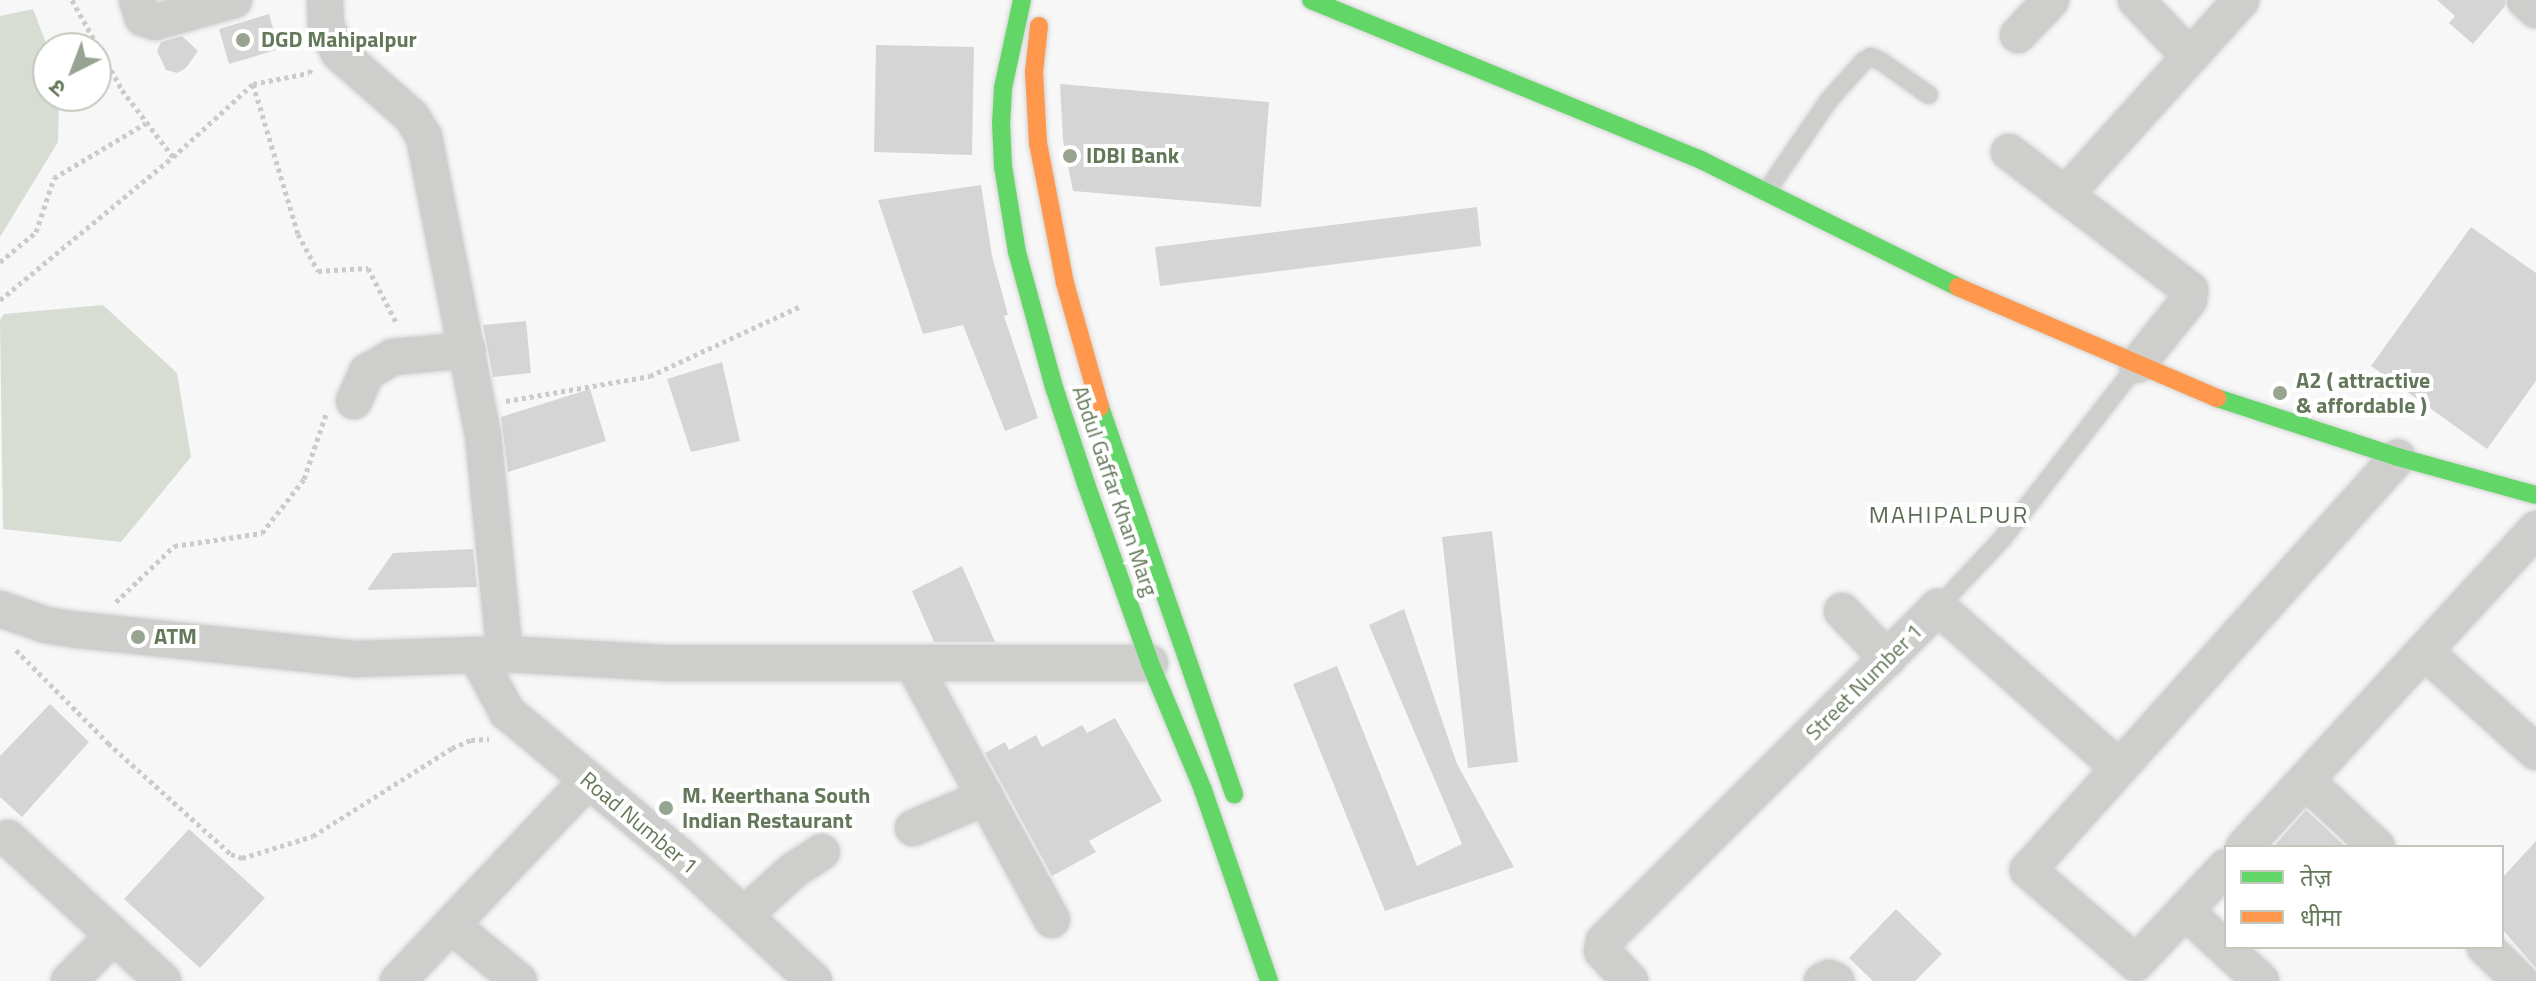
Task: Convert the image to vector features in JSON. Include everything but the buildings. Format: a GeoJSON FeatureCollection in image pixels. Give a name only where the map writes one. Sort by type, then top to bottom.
{"type":"FeatureCollection","features":[{"type":"Feature","properties":{"kind":"main road","name":"Abdul Gaffar Khan Marg"},"geometry":{"type":"LineString","coordinates":[[1022,0],[1003,88],[1001,152],[1008,206],[1054,387],[1150,663],[1203,790],[1269,981]]}},
{"type":"Feature","properties":{"kind":"main road"},"geometry":{"type":"LineString","coordinates":[[1311,0],[1575,106],[1766,192],[2004,309],[2224,401],[2398,457],[2536,495]]}},
{"type":"Feature","properties":{"kind":"main road","name":"Abdul Gaffar Khan Marg"},"geometry":{"type":"LineString","coordinates":[[1041,14],[1034,72],[1038,143],[1065,283],[1114,454],[1239,809]]}},
{"type":"Feature","properties":{"kind":"street"},"geometry":{"type":"LineString","coordinates":[[137,0],[143,18],[155,22],[234,0]]}},
{"type":"Feature","properties":{"kind":"street"},"geometry":{"type":"LineString","coordinates":[[325,0],[331,41],[339,53],[420,127],[468,350],[490,487],[491,655]]}},
{"type":"Feature","properties":{"kind":"street"},"geometry":{"type":"LineString","coordinates":[[2018,35],[2051,0]]}},
{"type":"Feature","properties":{"kind":"street"},"geometry":{"type":"LineString","coordinates":[[2136,0],[2189,56]]}},
{"type":"Feature","properties":{"kind":"street"},"geometry":{"type":"LineString","coordinates":[[2065,195],[2241,0]]}},
{"type":"Feature","properties":{"kind":"street"},"geometry":{"type":"LineString","coordinates":[[2525,0],[2536,10]]}},
{"type":"Feature","properties":{"kind":"street"},"geometry":{"type":"LineString","coordinates":[[2009,152],[2192,294],[2137,365]]}},
{"type":"Feature","properties":{"kind":"street"},"geometry":{"type":"LineString","coordinates":[[341,405],[367,372],[393,357],[468,350]]}},
{"type":"Feature","properties":{"kind":"street"},"geometry":{"type":"LineString","coordinates":[[2224,869],[2136,963],[2029,873],[2032,863],[2398,457]]}},
{"type":"Feature","properties":{"kind":"street"},"geometry":{"type":"LineString","coordinates":[[2246,845],[2536,529]]}},
{"type":"Feature","properties":{"kind":"street"},"geometry":{"type":"LineString","coordinates":[[1938,607],[2118,767]]}},
{"type":"Feature","properties":{"kind":"street","name":"Street Number 1"},"geometry":{"type":"LineString","coordinates":[[1630,981],[1602,951],[1604,941],[1938,607]]}},
{"type":"Feature","properties":{"kind":"street"},"geometry":{"type":"LineString","coordinates":[[1842,611],[1888,659]]}},
{"type":"Feature","properties":{"kind":"street"},"geometry":{"type":"LineString","coordinates":[[3,625],[46,625],[312,655],[399,660],[491,655],[668,663],[1150,663]]}},
{"type":"Feature","properties":{"kind":"street"},"geometry":{"type":"LineString","coordinates":[[2425,652],[2536,752]]}},
{"type":"Feature","properties":{"kind":"street","name":"Road Number 1"},"geometry":{"type":"LineString","coordinates":[[491,655],[502,705],[538,739],[680,856],[814,981]]}},
{"type":"Feature","properties":{"kind":"street"},"geometry":{"type":"LineString","coordinates":[[913,664],[1052,920]]}},
{"type":"Feature","properties":{"kind":"street"},"geometry":{"type":"LineString","coordinates":[[398,981],[588,780]]}},
{"type":"Feature","properties":{"kind":"street"},"geometry":{"type":"LineString","coordinates":[[2306,781],[2375,845]]}},
{"type":"Feature","properties":{"kind":"street"},"geometry":{"type":"LineString","coordinates":[[913,828],[986,797]]}},
{"type":"Feature","properties":{"kind":"street"},"geometry":{"type":"LineString","coordinates":[[8,838],[163,981]]}},
{"type":"Feature","properties":{"kind":"street"},"geometry":{"type":"LineString","coordinates":[[744,915],[794,870],[822,852]]}},
{"type":"Feature","properties":{"kind":"street"},"geometry":{"type":"LineString","coordinates":[[2185,911],[2224,947]]}},
{"type":"Feature","properties":{"kind":"street"},"geometry":{"type":"LineString","coordinates":[[451,925],[519,981]]}},
{"type":"Feature","properties":{"kind":"street"},"geometry":{"type":"LineString","coordinates":[[69,981],[113,936]]}},
{"type":"Feature","properties":{"kind":"street"},"geometry":{"type":"LineString","coordinates":[[2226,949],[2261,981]]}},
{"type":"Feature","properties":{"kind":"street"},"geometry":{"type":"LineString","coordinates":[[2487,949],[2520,981]]}},
{"type":"Feature","properties":{"kind":"street"},"geometry":{"type":"LineString","coordinates":[[1822,981],[1829,978],[1836,981]]}},
{"type":"Feature","properties":{"kind":"lane"},"geometry":{"type":"LineString","coordinates":[[1766,192],[1829,100],[1864,61],[1871,57],[1882,62],[1929,95]]}},
{"type":"Feature","properties":{"kind":"lane","name":"Street Number 1"},"geometry":{"type":"LineString","coordinates":[[1938,607],[2002,539],[2137,365]]}},
{"type":"Feature","properties":{"kind":"path"},"geometry":{"type":"LineString","coordinates":[[72,0],[122,90],[173,157]]}},
{"type":"Feature","properties":{"kind":"path"},"geometry":{"type":"LineString","coordinates":[[0,300],[173,157],[253,84],[309,73],[331,41]]}},
{"type":"Feature","properties":{"kind":"path"},"geometry":{"type":"LineString","coordinates":[[253,84],[298,234],[318,271],[368,268],[400,329]]}},
{"type":"Feature","properties":{"kind":"path"},"geometry":{"type":"LineString","coordinates":[[0,262],[36,232],[54,178],[146,123]]}},
{"type":"Feature","properties":{"kind":"path"},"geometry":{"type":"LineString","coordinates":[[477,407],[650,376],[801,306]]}},
{"type":"Feature","properties":{"kind":"path"},"geometry":{"type":"LineString","coordinates":[[108,609],[174,546],[262,533],[304,479],[341,405]]}},
{"type":"Feature","properties":{"kind":"path"},"geometry":{"type":"LineString","coordinates":[[3,625],[108,743],[231,854],[242,858],[313,836],[388,786],[460,744],[471,740],[538,739]]}},
{"type":"Feature","properties":{"kind":"shaded area"},"geometry":{"type":"Polygon","coordinates":[[[33,9],[42,32],[32,32],[32,112],[59,112],[58,142],[0,237],[0,16],[33,9]]]}},
{"type":"Feature","properties":{"kind":"shaded area"},"geometry":{"type":"Polygon","coordinates":[[[103,305],[177,373],[191,457],[121,542],[3,529],[0,320],[4,314],[103,305]]]}},
{"type":"Feature","properties":{"kind":"traffic: fast"},"geometry":{"type":"LineString","coordinates":[[1022,0],[1003,88],[1001,121],[1003,166],[1017,252],[1054,387],[1086,484],[1150,663],[1203,790],[1269,981]]}},
{"type":"Feature","properties":{"kind":"traffic: fast"},"geometry":{"type":"LineString","coordinates":[[1311,0],[1701,160],[1958,287]]}},
{"type":"Feature","properties":{"kind":"traffic: fast"},"geometry":{"type":"LineString","coordinates":[[2217,398],[2398,457],[2536,495]]}},
{"type":"Feature","properties":{"kind":"traffic: fast"},"geometry":{"type":"LineString","coordinates":[[1100,407],[1234,795]]}},
{"type":"Feature","properties":{"kind":"traffic: slow"},"geometry":{"type":"LineString","coordinates":[[1039,26],[1034,72],[1038,143],[1065,283],[1100,407]]}},
{"type":"Feature","properties":{"kind":"traffic: slow"},"geometry":{"type":"LineString","coordinates":[[1958,287],[2217,398]]}},
{"type":"Feature","properties":{"kind":"place","name":"DGD Mahipalpur"},"geometry":{"type":"Point","coordinates":[243,40]}},
{"type":"Feature","properties":{"kind":"place","name":"IDBI Bank"},"geometry":{"type":"Point","coordinates":[1070,156]}},
{"type":"Feature","properties":{"kind":"place","name":"A2 ( attractive & affordable )"},"geometry":{"type":"Point","coordinates":[2280,393]}},
{"type":"Feature","properties":{"kind":"place","name":"ATM"},"geometry":{"type":"Point","coordinates":[138,637]}},
{"type":"Feature","properties":{"kind":"place","name":"M. Keerthana South Indian Restaurant"},"geometry":{"type":"Point","coordinates":[666,808]}},
{"type":"Feature","properties":{"kind":"district","name":"MAHIPALPUR"},"geometry":{"type":"Point","coordinates":[1949,515]}}]}
